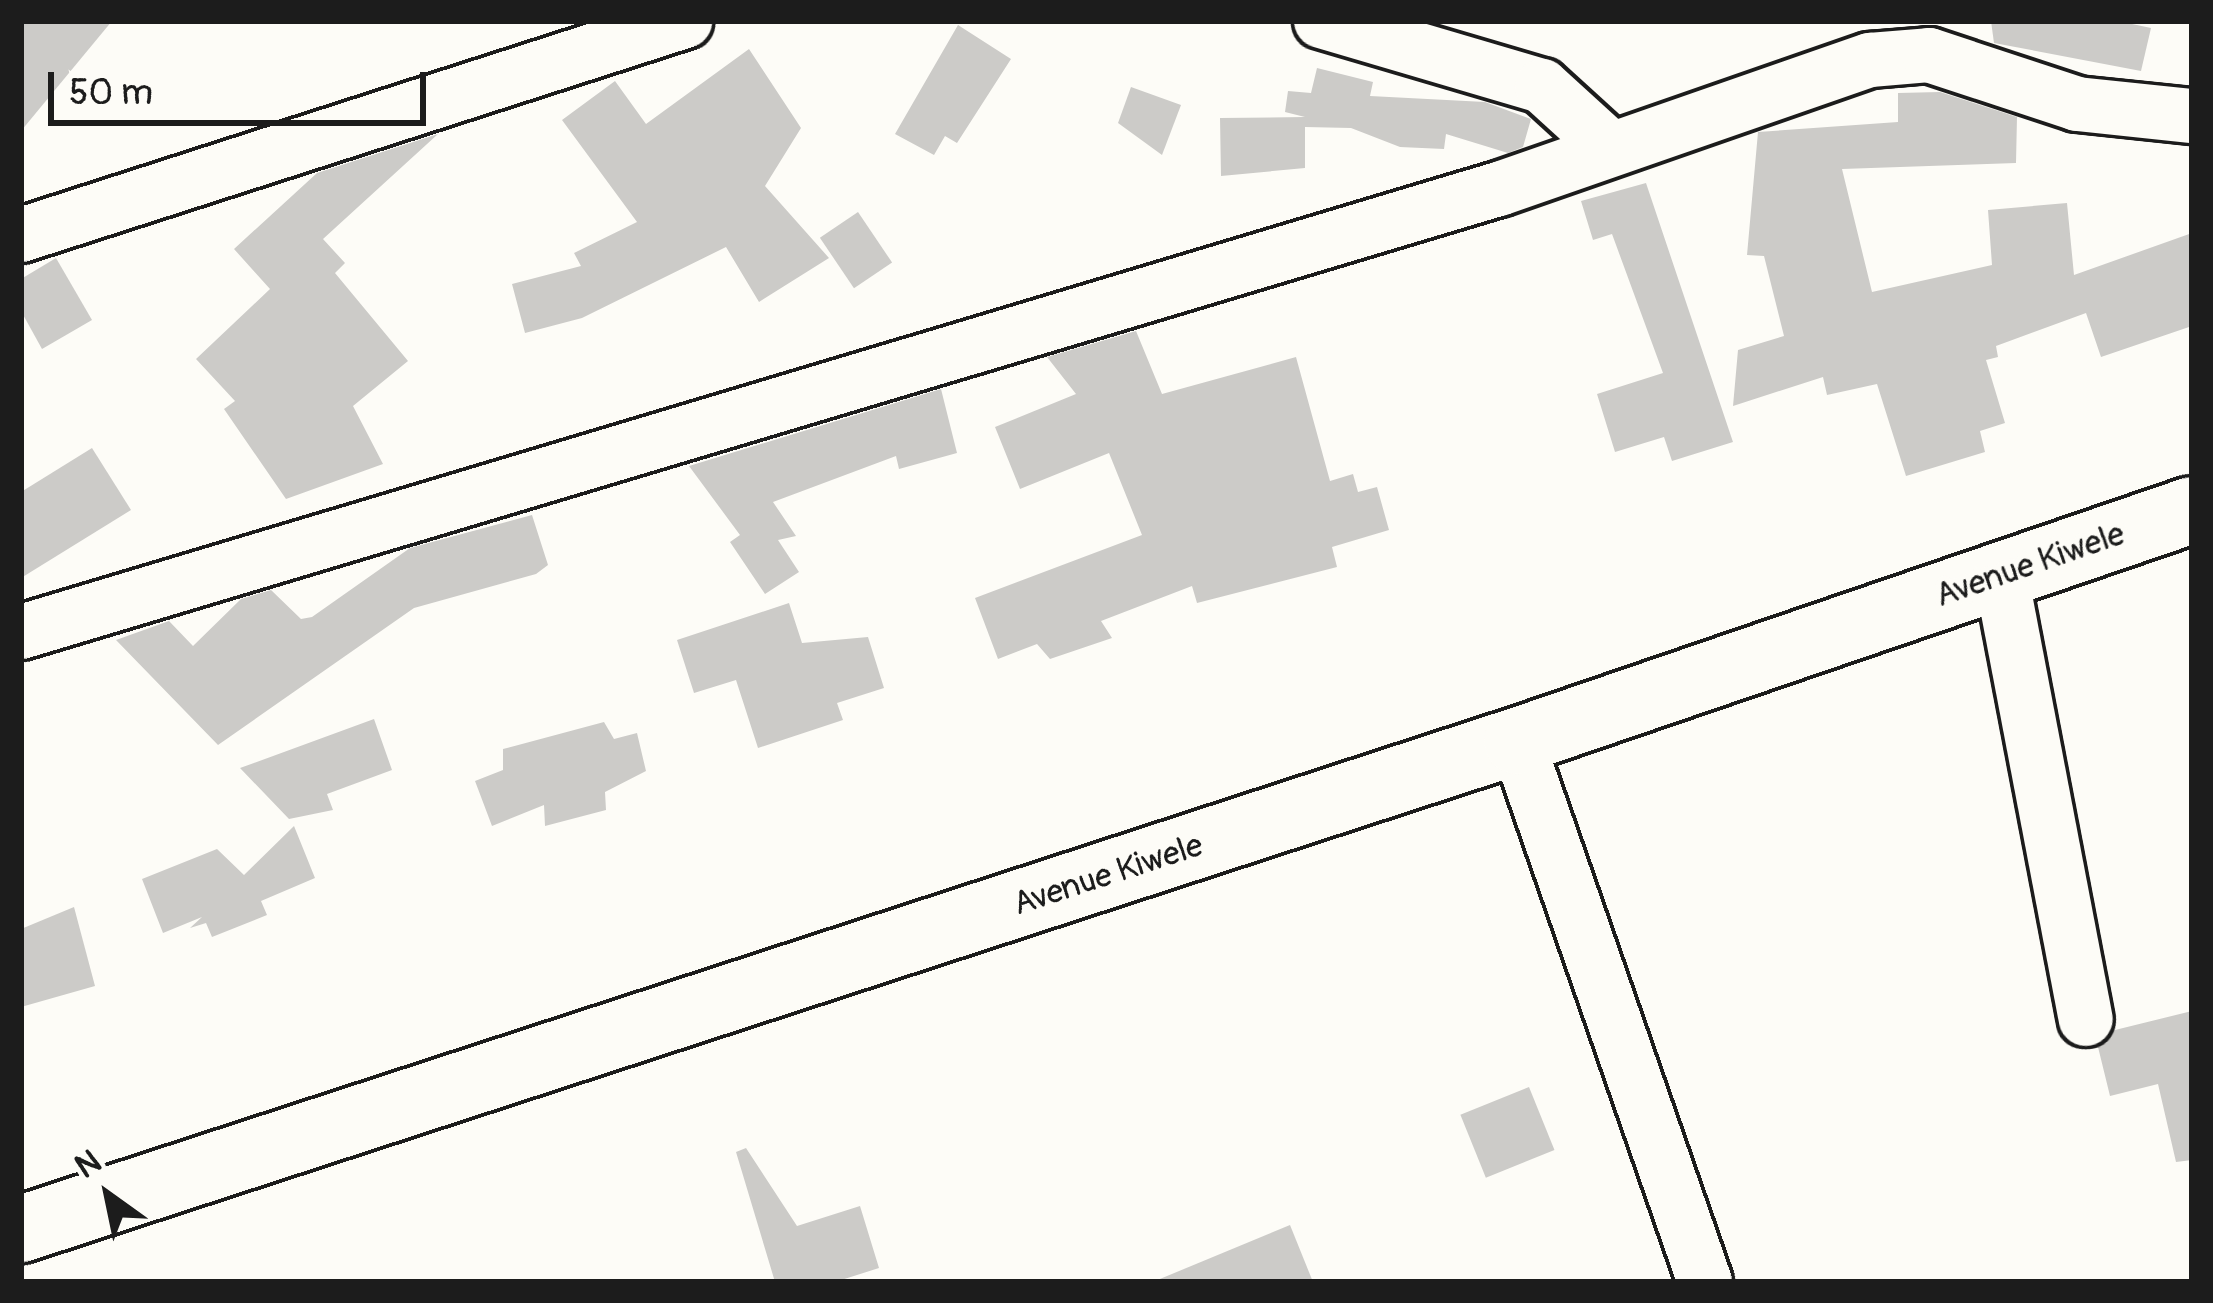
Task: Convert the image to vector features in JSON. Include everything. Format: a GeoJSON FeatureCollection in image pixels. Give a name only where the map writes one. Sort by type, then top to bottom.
{"type":"FeatureCollection","features":[{"type":"Feature","properties":{"kind":"street"},"geometry":{"type":"LineString","coordinates":[[21,235],[686,21]]}},
{"type":"Feature","properties":{"kind":"street"},"geometry":{"type":"LineString","coordinates":[[1321,21],[1542,86],[1609,147]]}},
{"type":"Feature","properties":{"kind":"street"},"geometry":{"type":"LineString","coordinates":[[21,632],[1499,189],[1870,60],[1929,55],[2077,104],[2192,116]]}},
{"type":"Feature","properties":{"kind":"street","name":"Avenue Kiwele"},"geometry":{"type":"LineString","coordinates":[[21,1229],[1517,741],[2192,510]]}},
{"type":"Feature","properties":{"kind":"street"},"geometry":{"type":"LineString","coordinates":[[2002,575],[2086,1019]]}},
{"type":"Feature","properties":{"kind":"street"},"geometry":{"type":"LineString","coordinates":[[1517,741],[1705,1282]]}},
{"type":"Feature","properties":{"kind":"building"},"geometry":{"type":"Polygon","coordinates":[[[21,21],[112,21],[21,131],[21,21]]]}},
{"type":"Feature","properties":{"kind":"building"},"geometry":{"type":"Polygon","coordinates":[[[1991,21],[2118,21],[2151,28],[2141,71],[1994,43],[1991,21]]]}},
{"type":"Feature","properties":{"kind":"building"},"geometry":{"type":"Polygon","coordinates":[[[958,25],[1011,59],[957,143],[945,136],[934,155],[895,134],[958,25]]]}},
{"type":"Feature","properties":{"kind":"building"},"geometry":{"type":"Polygon","coordinates":[[[749,49],[801,128],[765,186],[829,258],[759,302],[726,247],[582,318],[525,333],[512,284],[581,266],[574,253],[637,222],[562,120],[615,81],[646,124],[749,49]]]}},
{"type":"Feature","properties":{"kind":"building"},"geometry":{"type":"Polygon","coordinates":[[[1317,68],[1373,82],[1370,96],[1485,102],[1531,119],[1523,147],[1508,153],[1446,134],[1444,149],[1400,147],[1351,128],[1305,127],[1305,168],[1221,176],[1220,118],[1305,117],[1285,112],[1288,91],[1311,93],[1317,68]]]}},
{"type":"Feature","properties":{"kind":"building"},"geometry":{"type":"Polygon","coordinates":[[[1131,87],[1181,105],[1162,155],[1118,123],[1131,87]]]}},
{"type":"Feature","properties":{"kind":"building"},"geometry":{"type":"Polygon","coordinates":[[[1940,92],[2017,117],[2016,163],[1842,169],[1872,292],[1992,265],[1988,210],[2067,203],[2074,275],[2192,233],[2192,326],[2101,357],[2086,313],[1996,346],[1998,357],[1986,360],[2005,423],[1980,431],[1985,452],[1906,476],[1877,384],[1827,395],[1823,377],[1733,406],[1738,350],[1784,336],[1764,256],[1747,255],[1758,132],[1898,122],[1898,93],[1940,92]]]}},
{"type":"Feature","properties":{"kind":"building"},"geometry":{"type":"Polygon","coordinates":[[[438,134],[323,239],[345,263],[335,273],[408,361],[353,406],[383,464],[286,499],[224,409],[235,401],[196,359],[270,289],[234,249],[317,173],[438,134]]]}},
{"type":"Feature","properties":{"kind":"building"},"geometry":{"type":"Polygon","coordinates":[[[1646,183],[1733,442],[1672,461],[1664,437],[1615,452],[1597,394],[1663,373],[1612,234],[1593,240],[1581,201],[1646,183]]]}},
{"type":"Feature","properties":{"kind":"building"},"geometry":{"type":"Polygon","coordinates":[[[858,212],[892,263],[854,288],[820,238],[858,212]]]}},
{"type":"Feature","properties":{"kind":"building"},"geometry":{"type":"Polygon","coordinates":[[[56,258],[92,320],[42,349],[21,311],[21,279],[56,258]]]}},
{"type":"Feature","properties":{"kind":"building"},"geometry":{"type":"Polygon","coordinates":[[[1136,331],[1162,394],[1296,357],[1330,481],[1353,474],[1358,492],[1377,487],[1389,530],[1332,547],[1337,567],[1197,603],[1192,586],[1101,621],[1112,638],[1050,659],[1037,644],[998,659],[975,598],[1142,535],[1109,453],[1020,489],[995,427],[1076,394],[1047,357],[1136,331]]]}},
{"type":"Feature","properties":{"kind":"building"},"geometry":{"type":"Polygon","coordinates":[[[941,389],[957,453],[899,469],[896,456],[773,502],[796,536],[778,540],[799,572],[765,594],[730,542],[740,535],[689,466],[941,389]]]}},
{"type":"Feature","properties":{"kind":"building"},"geometry":{"type":"Polygon","coordinates":[[[92,448],[131,510],[21,578],[21,492],[92,448]]]}},
{"type":"Feature","properties":{"kind":"building"},"geometry":{"type":"Polygon","coordinates":[[[532,515],[548,565],[536,574],[414,608],[218,745],[116,640],[169,621],[193,646],[241,599],[271,590],[301,619],[312,617],[410,548],[532,515]]]}},
{"type":"Feature","properties":{"kind":"building"},"geometry":{"type":"Polygon","coordinates":[[[789,603],[802,643],[868,637],[884,688],[837,703],[843,720],[758,748],[736,680],[694,693],[677,640],[789,603]]]}},
{"type":"Feature","properties":{"kind":"building"},"geometry":{"type":"Polygon","coordinates":[[[374,719],[392,770],[327,794],[333,810],[289,819],[240,768],[374,719]]]}},
{"type":"Feature","properties":{"kind":"building"},"geometry":{"type":"Polygon","coordinates":[[[604,722],[614,739],[637,733],[646,771],[605,792],[606,810],[545,826],[544,805],[492,826],[475,781],[503,770],[503,749],[604,722]]]}},
{"type":"Feature","properties":{"kind":"building"},"geometry":{"type":"Polygon","coordinates":[[[294,826],[315,878],[261,901],[267,915],[212,937],[206,923],[190,928],[202,917],[163,933],[142,879],[217,849],[244,875],[294,826]]]}},
{"type":"Feature","properties":{"kind":"building"},"geometry":{"type":"Polygon","coordinates":[[[74,907],[95,986],[21,1007],[21,929],[74,907]]]}},
{"type":"Feature","properties":{"kind":"building"},"geometry":{"type":"Polygon","coordinates":[[[2192,1011],[2192,1160],[2176,1162],[2158,1084],[2110,1096],[2098,1047],[2115,1030],[2192,1011]]]}},
{"type":"Feature","properties":{"kind":"building"},"geometry":{"type":"Polygon","coordinates":[[[1529,1087],[1554,1150],[1486,1178],[1460,1115],[1529,1087]]]}},
{"type":"Feature","properties":{"kind":"building"},"geometry":{"type":"Polygon","coordinates":[[[746,1148],[797,1226],[860,1206],[879,1268],[835,1282],[775,1282],[736,1152],[746,1148]]]}},
{"type":"Feature","properties":{"kind":"building"},"geometry":{"type":"Polygon","coordinates":[[[1290,1225],[1313,1282],[1155,1282],[1155,1281],[1290,1225]]]}}]}
